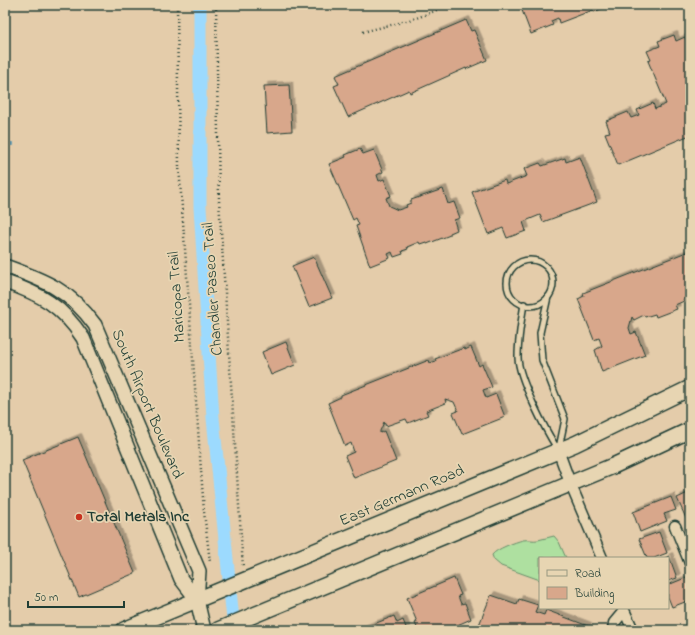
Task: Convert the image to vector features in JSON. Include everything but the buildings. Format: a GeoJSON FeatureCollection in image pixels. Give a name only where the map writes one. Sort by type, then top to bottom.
{"type":"FeatureCollection","features":[{"type":"Feature","properties":{"kind":"main road","name":"East Germann Road"},"geometry":{"type":"LineString","coordinates":[[124,630],[214,594],[242,577],[558,450],[690,388]]}},
{"type":"Feature","properties":{"kind":"main road"},"geometry":{"type":"LineString","coordinates":[[218,630],[620,463],[690,430]]}},
{"type":"Feature","properties":{"kind":"street","name":"South Airport Boulevard"},"geometry":{"type":"LineString","coordinates":[[5,266],[35,276],[56,286],[84,309],[102,339],[200,571],[197,600],[204,630]]}},
{"type":"Feature","properties":{"kind":"street","name":"South Airport Boulevard"},"geometry":{"type":"LineString","coordinates":[[5,282],[24,288],[60,309],[73,323],[83,338],[181,579],[197,600]]}},
{"type":"Feature","properties":{"kind":"street"},"geometry":{"type":"LineString","coordinates":[[101,383],[118,376]]}},
{"type":"Feature","properties":{"kind":"street"},"geometry":{"type":"LineString","coordinates":[[558,450],[570,483],[602,557]]}},
{"type":"Feature","properties":{"kind":"street"},"geometry":{"type":"LineString","coordinates":[[675,526],[687,546],[690,563]]}},
{"type":"Feature","properties":{"kind":"street"},"geometry":{"type":"LineString","coordinates":[[613,630],[614,623],[624,609]]}},
{"type":"Feature","properties":{"kind":"street"},"geometry":{"type":"LineString","coordinates":[[624,609],[633,630]]}},
{"type":"Feature","properties":{"kind":"lane"},"geometry":{"type":"LineString","coordinates":[[548,297],[537,304],[524,304],[512,296],[508,282],[509,275],[513,268],[526,260],[541,262],[551,273],[553,286],[548,297],[540,333],[542,360],[565,419],[558,450]]}},
{"type":"Feature","properties":{"kind":"lane"},"geometry":{"type":"LineString","coordinates":[[524,304],[518,358],[523,378],[546,432],[558,450]]}},
{"type":"Feature","properties":{"kind":"path","name":"Maricopa Trail"},"geometry":{"type":"LineString","coordinates":[[177,5],[179,166],[204,512],[210,564]]}},
{"type":"Feature","properties":{"kind":"path","name":"Chandler Paseo Trail"},"geometry":{"type":"LineString","coordinates":[[216,5],[219,200],[242,577]]}},
{"type":"Feature","properties":{"kind":"path"},"geometry":{"type":"LineString","coordinates":[[363,32],[410,21],[446,5]]}},
{"type":"Feature","properties":{"kind":"green space"},"geometry":{"type":"Polygon","coordinates":[[[554,536],[559,542],[566,557],[539,557],[539,580],[501,566],[494,560],[492,555],[501,548],[520,541],[538,540],[554,536]]]}},
{"type":"Feature","properties":{"kind":"waterway"},"geometry":{"type":"LineString","coordinates":[[200,5],[200,207],[213,418],[234,630]]}},
{"type":"Feature","properties":{"kind":"waterway"},"geometry":{"type":"LineString","coordinates":[[5,144],[12,144]]}},
{"type":"Feature","properties":{"kind":"place","name":"Total Metals Inc"},"geometry":{"type":"Point","coordinates":[79,517]}}]}
